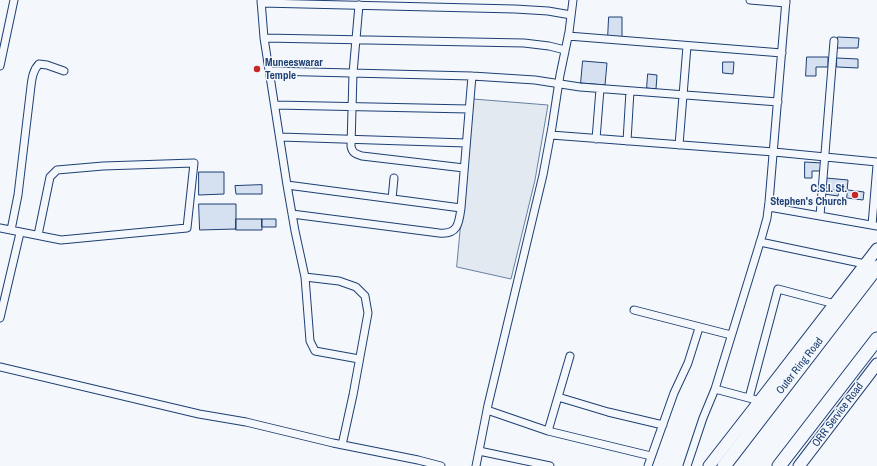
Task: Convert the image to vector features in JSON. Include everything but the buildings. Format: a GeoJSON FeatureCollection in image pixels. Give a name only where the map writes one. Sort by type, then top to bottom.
{"type":"FeatureCollection","features":[{"type":"Feature","properties":{"kind":"highway","name":"Outer Ring Road"},"geometry":{"type":"LineString","coordinates":[[724,466],[871,266]]}},
{"type":"Feature","properties":{"kind":"highway"},"geometry":{"type":"LineString","coordinates":[[779,466],[877,339]]}},
{"type":"Feature","properties":{"kind":"main road"},"geometry":{"type":"LineString","coordinates":[[709,466],[835,304],[871,266],[877,250]]}},
{"type":"Feature","properties":{"kind":"main road","name":"ORR Service Road"},"geometry":{"type":"LineString","coordinates":[[799,466],[877,364]]}},
{"type":"Feature","properties":{"kind":"street"},"geometry":{"type":"LineString","coordinates":[[0,66],[14,0]]}},
{"type":"Feature","properties":{"kind":"street"},"geometry":{"type":"LineString","coordinates":[[476,466],[487,410],[538,198],[551,135],[573,0]]}},
{"type":"Feature","properties":{"kind":"street"},"geometry":{"type":"LineString","coordinates":[[687,466],[703,418],[715,389],[760,242],[769,207],[786,1],[750,0]]}},
{"type":"Feature","properties":{"kind":"street"},"geometry":{"type":"LineString","coordinates":[[359,360],[315,351],[310,341],[305,277],[287,185],[264,38],[261,2],[359,5],[378,3],[532,10],[571,15]]}},
{"type":"Feature","properties":{"kind":"street"},"geometry":{"type":"LineString","coordinates":[[359,5],[353,73],[352,151],[358,155],[464,168]]}},
{"type":"Feature","properties":{"kind":"street"},"geometry":{"type":"LineString","coordinates":[[568,36],[782,53]]}},
{"type":"Feature","properties":{"kind":"street"},"geometry":{"type":"LineString","coordinates":[[264,38],[524,43],[566,50]]}},
{"type":"Feature","properties":{"kind":"street"},"geometry":{"type":"LineString","coordinates":[[820,216],[834,41]]}},
{"type":"Feature","properties":{"kind":"street"},"geometry":{"type":"LineString","coordinates":[[679,145],[687,46]]}},
{"type":"Feature","properties":{"kind":"street"},"geometry":{"type":"LineString","coordinates":[[11,230],[18,195],[34,71],[39,64],[64,70]]}},
{"type":"Feature","properties":{"kind":"street"},"geometry":{"type":"LineString","coordinates":[[270,71],[472,76],[526,79],[600,89],[778,102]]}},
{"type":"Feature","properties":{"kind":"street"},"geometry":{"type":"LineString","coordinates":[[292,214],[443,234],[456,228],[459,221],[461,208],[472,76]]}},
{"type":"Feature","properties":{"kind":"street"},"geometry":{"type":"LineString","coordinates":[[596,139],[600,89]]}},
{"type":"Feature","properties":{"kind":"street"},"geometry":{"type":"LineString","coordinates":[[627,141],[630,91]]}},
{"type":"Feature","properties":{"kind":"street"},"geometry":{"type":"LineString","coordinates":[[275,105],[469,109]]}},
{"type":"Feature","properties":{"kind":"street"},"geometry":{"type":"LineString","coordinates":[[551,135],[774,152],[877,162]]}},
{"type":"Feature","properties":{"kind":"street"},"geometry":{"type":"LineString","coordinates":[[280,137],[466,143]]}},
{"type":"Feature","properties":{"kind":"street"},"geometry":{"type":"LineString","coordinates":[[0,228],[61,240],[187,228],[194,163],[103,166],[57,170],[50,176],[38,235]]}},
{"type":"Feature","properties":{"kind":"street"},"geometry":{"type":"LineString","coordinates":[[769,207],[875,226],[877,165]]}},
{"type":"Feature","properties":{"kind":"street"},"geometry":{"type":"LineString","coordinates":[[392,199],[394,178]]}},
{"type":"Feature","properties":{"kind":"street"},"geometry":{"type":"LineString","coordinates":[[287,185],[461,208]]}},
{"type":"Feature","properties":{"kind":"street"},"geometry":{"type":"LineString","coordinates":[[0,318],[20,233]]}},
{"type":"Feature","properties":{"kind":"street"},"geometry":{"type":"LineString","coordinates":[[760,242],[871,266]]}},
{"type":"Feature","properties":{"kind":"street"},"geometry":{"type":"LineString","coordinates":[[305,277],[339,281],[356,287],[365,296],[368,313],[342,445]]}},
{"type":"Feature","properties":{"kind":"street"},"geometry":{"type":"LineString","coordinates":[[749,398],[778,289],[835,304]]}},
{"type":"Feature","properties":{"kind":"street"},"geometry":{"type":"LineString","coordinates":[[634,310],[699,328],[731,335]]}},
{"type":"Feature","properties":{"kind":"street"},"geometry":{"type":"LineString","coordinates":[[648,466],[674,393],[688,363],[699,328]]}},
{"type":"Feature","properties":{"kind":"street"},"geometry":{"type":"LineString","coordinates":[[548,431],[570,356]]}},
{"type":"Feature","properties":{"kind":"street"},"geometry":{"type":"LineString","coordinates":[[0,367],[199,414],[246,422],[342,445],[441,466]]}},
{"type":"Feature","properties":{"kind":"street"},"geometry":{"type":"LineString","coordinates":[[715,389],[760,401]]}},
{"type":"Feature","properties":{"kind":"street"},"geometry":{"type":"LineString","coordinates":[[558,397],[608,412],[663,425]]}},
{"type":"Feature","properties":{"kind":"street"},"geometry":{"type":"LineString","coordinates":[[487,410],[548,431],[651,456]]}},
{"type":"Feature","properties":{"kind":"street"},"geometry":{"type":"LineString","coordinates":[[479,450],[550,466]]}},
{"type":"Feature","properties":{"kind":"shaded area"},"geometry":{"type":"Polygon","coordinates":[[[473,99],[548,105],[535,180],[511,279],[457,267],[473,99]]]}},
{"type":"Feature","properties":{"kind":"place","name":"Muneeswarar Temple"},"geometry":{"type":"Point","coordinates":[257,69]}},
{"type":"Feature","properties":{"kind":"place","name":"C.S.I. St. Stephen's Church"},"geometry":{"type":"Point","coordinates":[855,195]}}]}
